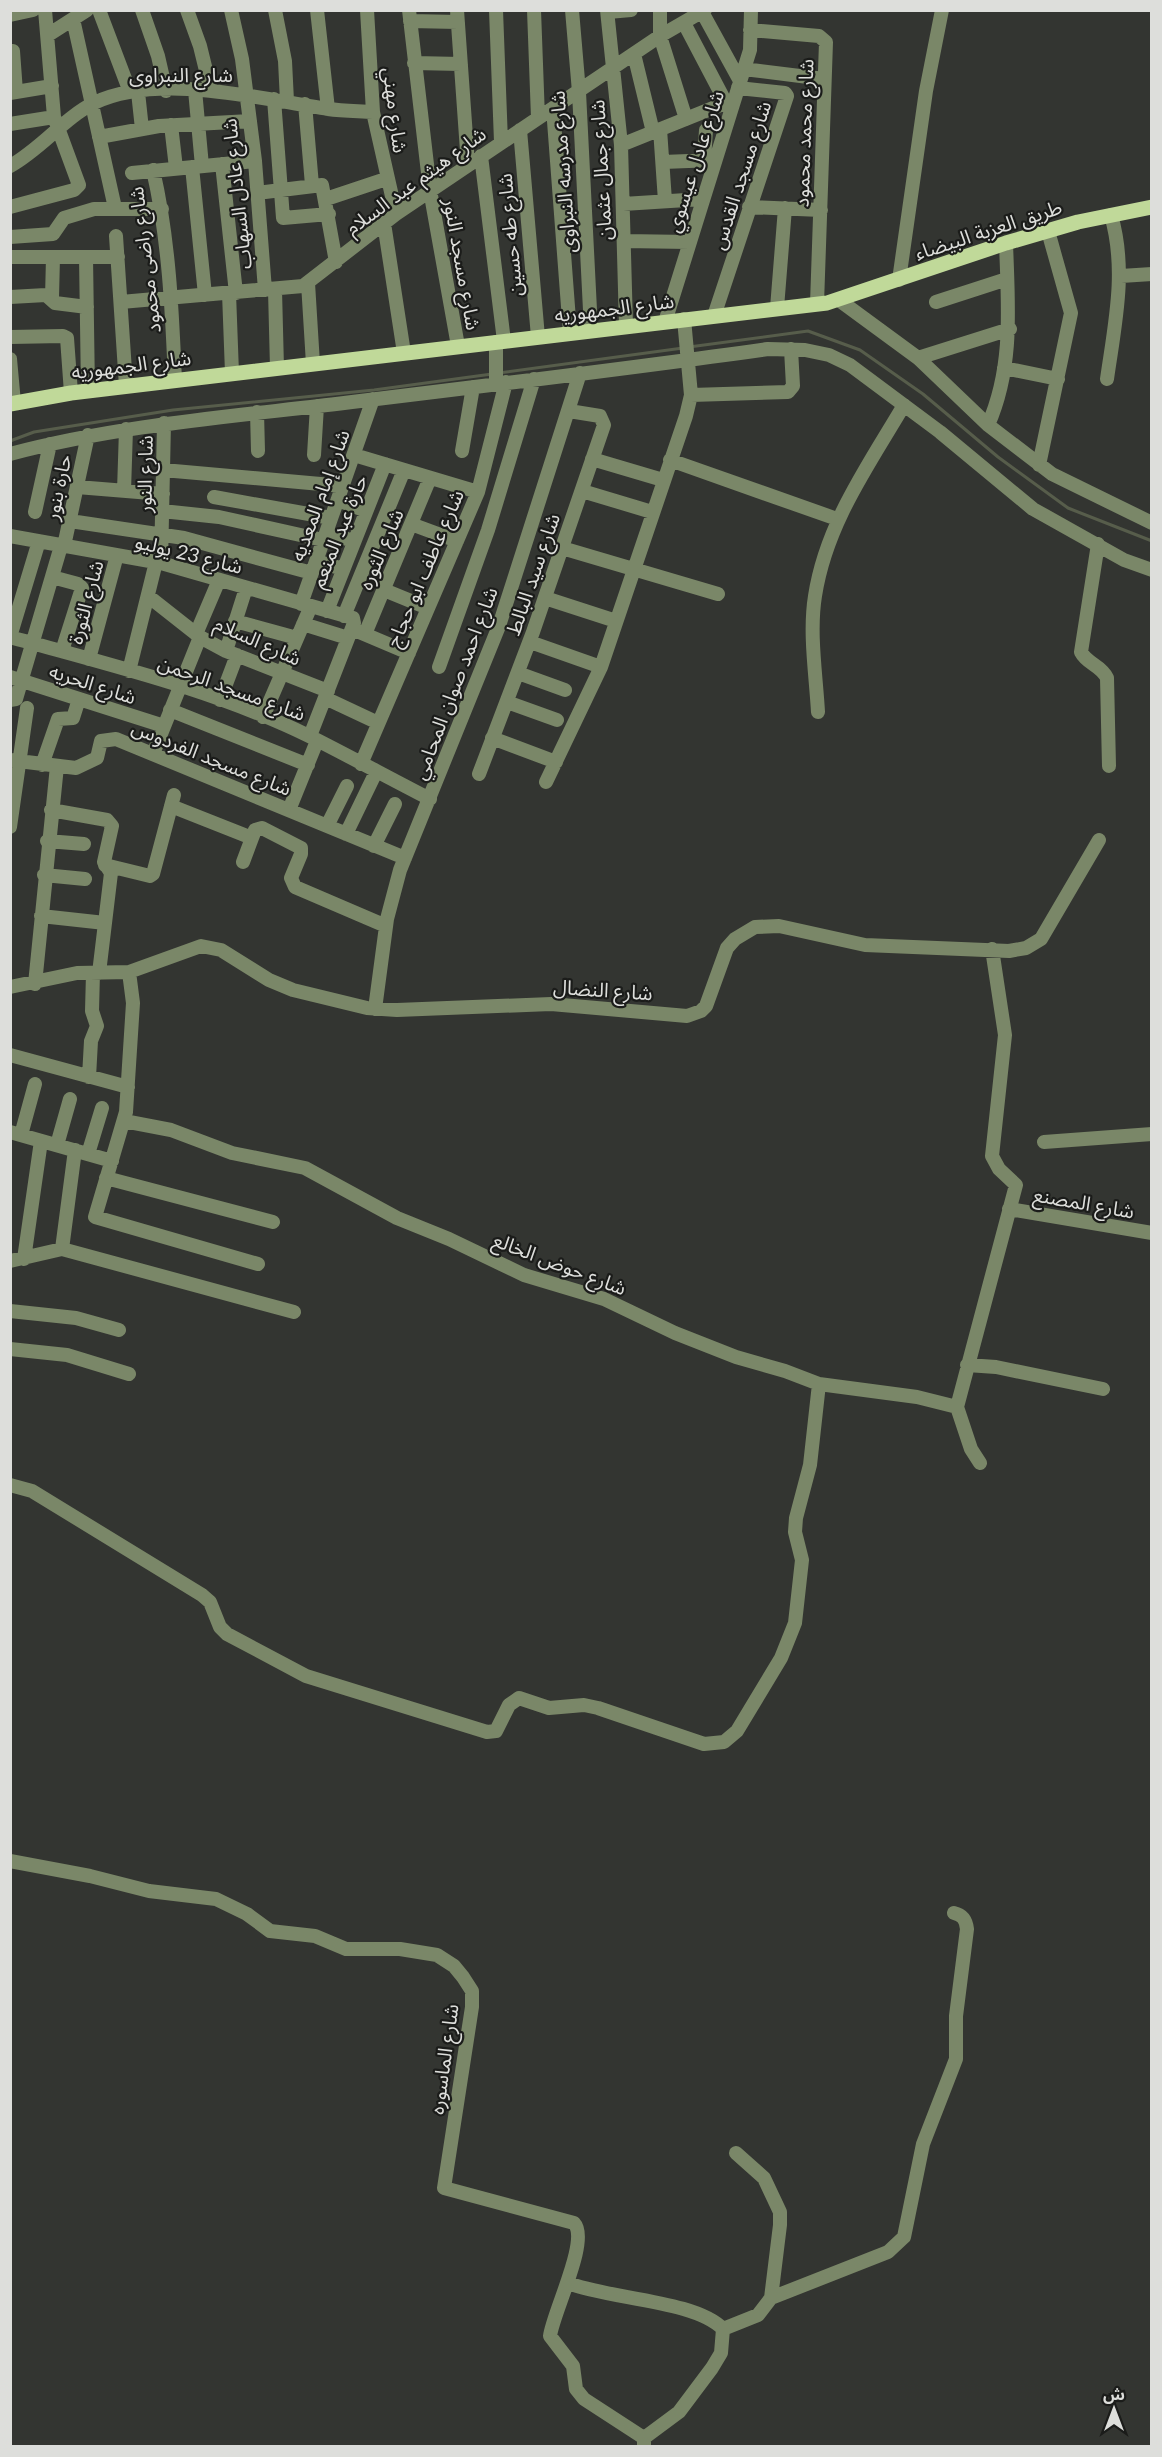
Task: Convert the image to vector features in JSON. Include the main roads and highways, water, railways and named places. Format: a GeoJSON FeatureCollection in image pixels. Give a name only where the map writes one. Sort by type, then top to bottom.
{"type":"FeatureCollection","features":[{"type":"Feature","properties":{"kind":"main road","name":"طريق العزبة البيضاء"},"geometry":{"type":"LineString","coordinates":[[839,300],[1006,243],[1111,215],[1152,207]]}},
{"type":"Feature","properties":{"kind":"main road","name":"شارع الجمهوريه"},"geometry":{"type":"LineString","coordinates":[[12,404],[70,393],[458,346],[499,344],[665,321],[685,322],[714,316],[839,300]]}},
{"type":"Feature","properties":{"kind":"waterway"},"geometry":{"type":"LineString","coordinates":[[689,347],[808,331],[860,350],[923,394],[998,457],[1068,508],[1152,541]]}},
{"type":"Feature","properties":{"kind":"waterway"},"geometry":{"type":"LineString","coordinates":[[499,373],[683,348]]}},
{"type":"Feature","properties":{"kind":"waterway"},"geometry":{"type":"LineString","coordinates":[[10,441],[34,432],[173,410],[374,390],[492,374]]}}]}
